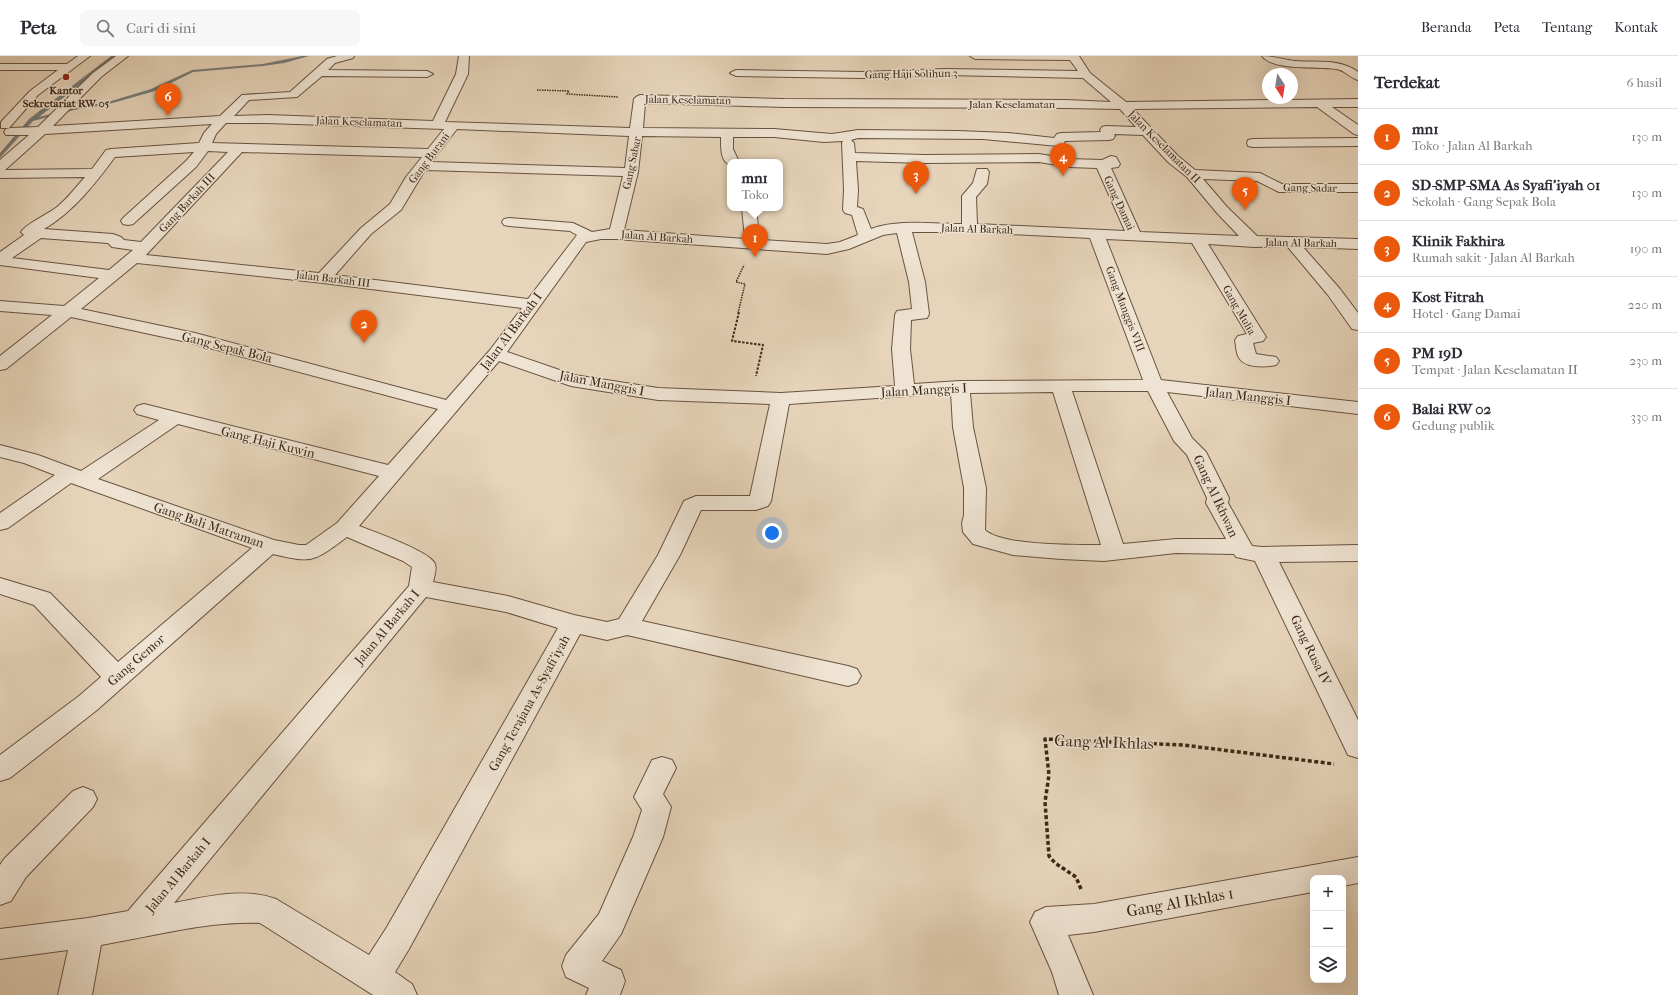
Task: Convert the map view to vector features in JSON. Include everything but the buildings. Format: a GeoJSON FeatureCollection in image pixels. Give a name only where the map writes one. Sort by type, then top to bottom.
{"type":"FeatureCollection","features":[{"type":"Feature","properties":{"kind":"street"},"geometry":{"type":"LineString","coordinates":[[0,143],[7,128],[34,93],[85,56]]}},
{"type":"Feature","properties":{"kind":"street"},"geometry":{"type":"LineString","coordinates":[[0,167],[37,131],[59,113],[96,75],[123,56]]}},
{"type":"Feature","properties":{"kind":"street"},"geometry":{"type":"LineString","coordinates":[[128,222],[191,164],[204,147],[210,133],[225,120],[246,97],[293,95],[331,61],[349,56]]}},
{"type":"Feature","properties":{"kind":"street"},"geometry":{"type":"LineString","coordinates":[[437,124],[462,74],[464,56]]}},
{"type":"Feature","properties":{"kind":"street"},"geometry":{"type":"LineString","coordinates":[[975,56],[1074,56]]}},
{"type":"Feature","properties":{"kind":"street","name":"Jalan Keselamatan II"},"geometry":{"type":"LineString","coordinates":[[1074,56],[1086,75],[1123,106],[1173,159],[1192,174],[1222,210],[1254,242]]}},
{"type":"Feature","properties":{"kind":"street"},"geometry":{"type":"LineString","coordinates":[[1267,56],[1281,63],[1287,64],[1338,66],[1358,77]]}},
{"type":"Feature","properties":{"kind":"street"},"geometry":{"type":"LineString","coordinates":[[733,93],[736,73],[742,62]]}},
{"type":"Feature","properties":{"kind":"street"},"geometry":{"type":"LineString","coordinates":[[0,67],[69,67]]}},
{"type":"Feature","properties":{"kind":"street","name":"Gang Haji Solihun 3"},"geometry":{"type":"LineString","coordinates":[[736,73],[863,76],[945,72],[1086,75]]}},
{"type":"Feature","properties":{"kind":"street"},"geometry":{"type":"LineString","coordinates":[[318,73],[427,74]]}},
{"type":"Feature","properties":{"kind":"street","name":"Jalan Keselamatan"},"geometry":{"type":"LineString","coordinates":[[7,128],[37,131],[267,119],[636,132],[640,99],[733,93],[784,103],[1066,104],[1123,106],[1322,105],[1358,103]]}},
{"type":"Feature","properties":{"kind":"street"},"geometry":{"type":"LineString","coordinates":[[784,103],[788,124]]}},
{"type":"Feature","properties":{"kind":"street"},"geometry":{"type":"LineString","coordinates":[[1322,105],[1358,131]]}},
{"type":"Feature","properties":{"kind":"street","name":"Gang Sabar"},"geometry":{"type":"LineString","coordinates":[[602,235],[631,172],[636,132],[727,133],[788,124],[824,138],[848,138],[858,134],[984,135],[1025,137],[1058,142],[1061,137],[1100,136]]}},
{"type":"Feature","properties":{"kind":"street","name":"Gang Burani"},"geometry":{"type":"LineString","coordinates":[[323,278],[366,231],[396,207],[413,177],[454,125]]}},
{"type":"Feature","properties":{"kind":"street"},"geometry":{"type":"LineString","coordinates":[[1100,136],[1109,136],[1106,130],[1146,131]]}},
{"type":"Feature","properties":{"kind":"street"},"geometry":{"type":"LineString","coordinates":[[727,133],[727,149],[731,159]]}},
{"type":"Feature","properties":{"kind":"street","name":"Gang Damai"},"geometry":{"type":"LineString","coordinates":[[1100,136],[1113,164],[1102,164],[1135,236]]}},
{"type":"Feature","properties":{"kind":"street"},"geometry":{"type":"LineString","coordinates":[[848,138],[851,190],[850,210],[858,212],[866,238]]}},
{"type":"Feature","properties":{"kind":"street"},"geometry":{"type":"LineString","coordinates":[[1253,143],[1358,142]]}},
{"type":"Feature","properties":{"kind":"street"},"geometry":{"type":"LineString","coordinates":[[38,233],[28,232],[47,221],[63,209],[96,173],[111,153],[204,147],[431,153]]}},
{"type":"Feature","properties":{"kind":"street","name":"Gang Barkah III"},"geometry":{"type":"LineString","coordinates":[[0,365],[69,311],[139,253],[239,148]]}},
{"type":"Feature","properties":{"kind":"street"},"geometry":{"type":"LineString","coordinates":[[849,157],[932,159],[1039,158],[1069,163],[1102,164]]}},
{"type":"Feature","properties":{"kind":"street"},"geometry":{"type":"LineString","coordinates":[[421,166],[631,172]]}},
{"type":"Feature","properties":{"kind":"street"},"geometry":{"type":"LineString","coordinates":[[970,228],[969,196],[980,184],[982,172]]}},
{"type":"Feature","properties":{"kind":"street"},"geometry":{"type":"LineString","coordinates":[[0,174],[96,173]]}},
{"type":"Feature","properties":{"kind":"street","name":"Gang Sadar"},"geometry":{"type":"LineString","coordinates":[[1192,174],[1260,177],[1279,188],[1358,188]]}},
{"type":"Feature","properties":{"kind":"street"},"geometry":{"type":"LineString","coordinates":[[749,211],[751,234],[754,244]]}},
{"type":"Feature","properties":{"kind":"street"},"geometry":{"type":"LineString","coordinates":[[509,222],[573,227],[602,235]]}},
{"type":"Feature","properties":{"kind":"street"},"geometry":{"type":"LineString","coordinates":[[903,228],[917,282],[921,314],[903,315],[901,349],[905,390]]}},
{"type":"Feature","properties":{"kind":"street","name":"Jalan Al Barkah"},"geometry":{"type":"LineString","coordinates":[[602,235],[827,249],[844,246],[880,231],[903,228],[970,228],[1254,242],[1358,244]]}},
{"type":"Feature","properties":{"kind":"street"},"geometry":{"type":"LineString","coordinates":[[38,233],[11,250],[1,261],[112,275]]}},
{"type":"Feature","properties":{"kind":"street","name":"Jalan Barkah III"},"geometry":{"type":"LineString","coordinates":[[38,233],[113,239],[116,240],[115,242],[117,244],[139,253],[532,304]]}},
{"type":"Feature","properties":{"kind":"street","name":"Gang Manggis VIII"},"geometry":{"type":"LineString","coordinates":[[1096,234],[1154,386]]}},
{"type":"Feature","properties":{"kind":"street","name":"Jalan Al Barkah I"},"geometry":{"type":"LineString","coordinates":[[137,924],[420,588],[424,572],[424,564],[411,556],[345,528],[496,354],[581,239],[602,235]]}},
{"type":"Feature","properties":{"kind":"street","name":"Gang Mulia"},"geometry":{"type":"LineString","coordinates":[[1197,239],[1257,337],[1244,340],[1247,356],[1252,360],[1270,361]]}},
{"type":"Feature","properties":{"kind":"street"},"geometry":{"type":"LineString","coordinates":[[1291,242],[1334,292],[1358,325]]}},
{"type":"Feature","properties":{"kind":"street","name":"Gang Sepak Bola"},"geometry":{"type":"LineString","coordinates":[[0,306],[69,311],[189,337],[425,398],[450,407]]}},
{"type":"Feature","properties":{"kind":"street","name":"Jalan Manggis I"},"geometry":{"type":"LineString","coordinates":[[496,354],[571,380],[658,394],[781,399],[905,390],[960,388],[1154,386],[1358,408]]}},
{"type":"Feature","properties":{"kind":"street"},"geometry":{"type":"LineString","coordinates":[[1061,386],[1114,552]]}},
{"type":"Feature","properties":{"kind":"street","name":"Gang Al Ikhwan"},"geometry":{"type":"LineString","coordinates":[[1154,386],[1184,441],[1196,452],[1218,498],[1217,503],[1251,551]]}},
{"type":"Feature","properties":{"kind":"street"},"geometry":{"type":"LineString","coordinates":[[960,388],[963,427],[975,488],[975,515],[973,523],[974,532],[981,539],[1012,548],[1061,552],[1114,552],[1176,546],[1251,551],[1358,553]]}},
{"type":"Feature","properties":{"kind":"street"},"geometry":{"type":"LineString","coordinates":[[781,399],[760,501],[756,503],[703,502],[696,503],[692,506],[669,554],[627,626],[848,676]]}},
{"type":"Feature","properties":{"kind":"street","name":"Gang Haji Kuwin"},"geometry":{"type":"LineString","coordinates":[[144,410],[393,473]]}},
{"type":"Feature","properties":{"kind":"street"},"geometry":{"type":"LineString","coordinates":[[0,523],[174,418]]}},
{"type":"Feature","properties":{"kind":"street","name":"Gang Bali Matraman"},"geometry":{"type":"LineString","coordinates":[[0,451],[12,453],[269,546],[299,554],[311,552],[345,528]]}},
{"type":"Feature","properties":{"kind":"street","name":"Gang Gemor"},"geometry":{"type":"LineString","coordinates":[[0,770],[88,703],[269,546]]}},
{"type":"Feature","properties":{"kind":"street","name":"Gang Rusa IV"},"geometry":{"type":"LineString","coordinates":[[1251,551],[1269,565],[1358,747]]}},
{"type":"Feature","properties":{"kind":"street"},"geometry":{"type":"LineString","coordinates":[[0,586],[42,599],[117,677]]}},
{"type":"Feature","properties":{"kind":"street"},"geometry":{"type":"LineString","coordinates":[[420,588],[508,604],[573,624]]}},
{"type":"Feature","properties":{"kind":"street","name":"Gang Terajana As-Syafi'iyah"},"geometry":{"type":"LineString","coordinates":[[374,976],[398,938],[573,624],[607,631],[627,626]]}},
{"type":"Feature","properties":{"kind":"street"},"geometry":{"type":"LineString","coordinates":[[603,995],[609,981],[578,966],[610,924],[648,837],[658,806],[648,797],[662,768]]}},
{"type":"Feature","properties":{"kind":"street"},"geometry":{"type":"LineString","coordinates":[[0,891],[15,868],[83,799]]}},
{"type":"Feature","properties":{"kind":"street","name":"Gang Al Ikhlas 1"},"geometry":{"type":"LineString","coordinates":[[1330,875],[1358,870]]}},
{"type":"Feature","properties":{"kind":"street","name":"Gang Al Ikhlas 1"},"geometry":{"type":"LineString","coordinates":[[1076,995],[1046,922],[1094,918],[1310,879]]}},
{"type":"Feature","properties":{"kind":"street"},"geometry":{"type":"LineString","coordinates":[[0,944],[88,934],[215,910],[239,908],[265,909],[374,976],[400,995]]}},
{"type":"Feature","properties":{"kind":"street"},"geometry":{"type":"LineString","coordinates":[[75,995],[88,934]]}},
{"type":"Feature","properties":{"kind":"path"},"geometry":{"type":"LineString","coordinates":[[537,90],[569,91],[567,94],[640,99]]}},
{"type":"Feature","properties":{"kind":"path"},"geometry":{"type":"LineString","coordinates":[[738,243],[746,260],[736,282],[745,284],[732,341],[762,345],[752,398]]}},
{"type":"Feature","properties":{"kind":"path","name":"Gang Al Ikhlas"},"geometry":{"type":"LineString","coordinates":[[1094,918],[1076,877],[1055,864],[1049,856],[1045,802],[1049,775],[1045,739],[1183,745],[1321,763],[1336,763]]}},
{"type":"Feature","properties":{"kind":"waterway"},"geometry":{"type":"LineString","coordinates":[[31,120],[114,56]]}},
{"type":"Feature","properties":{"kind":"waterway"},"geometry":{"type":"LineString","coordinates":[[31,120],[74,109],[109,103],[153,90],[192,71],[263,65],[284,62],[307,56]]}},
{"type":"Feature","properties":{"kind":"waterway"},"geometry":{"type":"LineString","coordinates":[[0,156],[31,120]]}},
{"type":"Feature","properties":{"kind":"place","name":"Kantor Sekretariat RW 05"},"geometry":{"type":"Point","coordinates":[66,77]}},
{"type":"Feature","properties":{"kind":"place","name":"Balai RW 02"},"geometry":{"type":"Point","coordinates":[168,116]}},
{"type":"Feature","properties":{"kind":"place","name":"Kost Fitrah"},"geometry":{"type":"Point","coordinates":[1063,176]}},
{"type":"Feature","properties":{"kind":"place","name":"Klinik Fakhira"},"geometry":{"type":"Point","coordinates":[916,194]}},
{"type":"Feature","properties":{"kind":"place","name":"PM 19D"},"geometry":{"type":"Point","coordinates":[1245,210]}},
{"type":"Feature","properties":{"kind":"place","name":"mn1"},"geometry":{"type":"Point","coordinates":[755,257]}},
{"type":"Feature","properties":{"kind":"place","name":"SD-SMP-SMA As Syafi'iyah 01"},"geometry":{"type":"Point","coordinates":[364,343]}}]}
